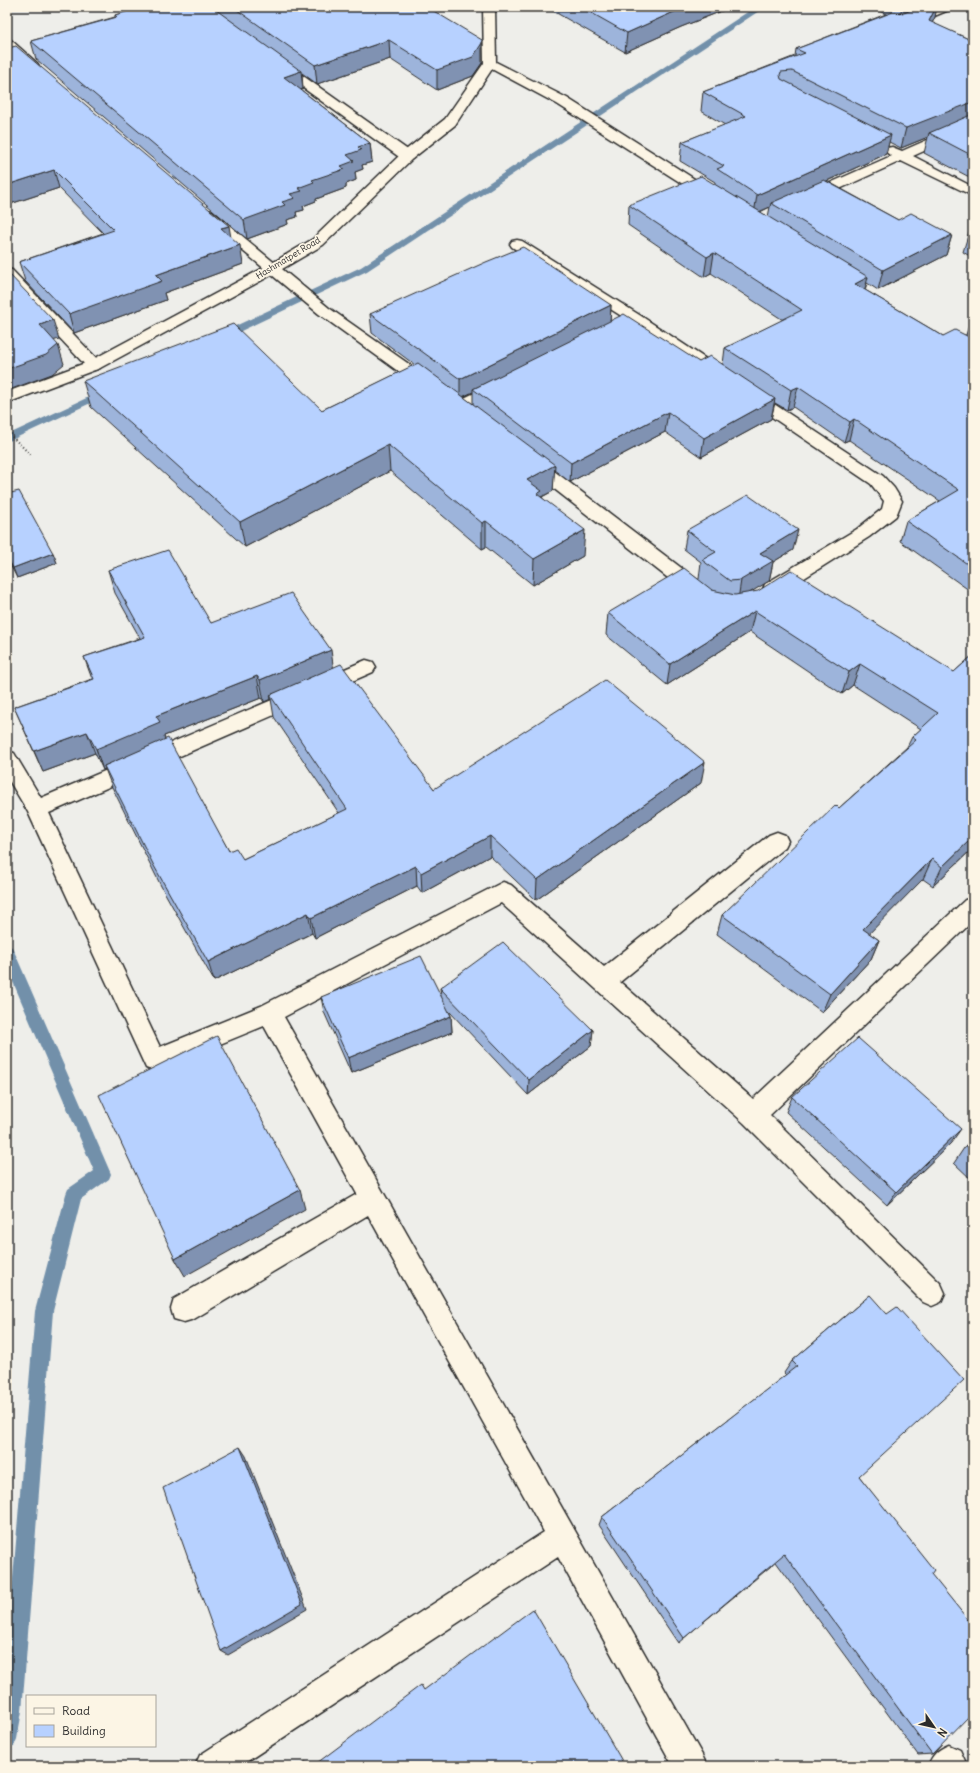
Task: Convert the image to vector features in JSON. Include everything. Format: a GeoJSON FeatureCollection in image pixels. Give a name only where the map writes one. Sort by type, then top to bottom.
{"type":"FeatureCollection","features":[{"type":"Feature","properties":{"kind":"street"},"geometry":{"type":"LineString","coordinates":[[489,7],[490,63],[562,101],[726,205]]}},
{"type":"Feature","properties":{"kind":"street"},"geometry":{"type":"LineString","coordinates":[[895,27],[920,19],[947,7]]}},
{"type":"Feature","properties":{"kind":"street"},"geometry":{"type":"LineString","coordinates":[[7,43],[45,77]]}},
{"type":"Feature","properties":{"kind":"street"},"geometry":{"type":"LineString","coordinates":[[7,60],[36,52]]}},
{"type":"Feature","properties":{"kind":"street"},"geometry":{"type":"LineString","coordinates":[[268,56],[407,156]]}},
{"type":"Feature","properties":{"kind":"street","name":"Hashmatpet Road"},"geometry":{"type":"LineString","coordinates":[[7,398],[94,365],[272,269],[318,242],[407,156],[450,122],[490,63]]}},
{"type":"Feature","properties":{"kind":"street"},"geometry":{"type":"LineString","coordinates":[[795,204],[973,124]]}},
{"type":"Feature","properties":{"kind":"street"},"geometry":{"type":"LineString","coordinates":[[881,145],[973,192]]}},
{"type":"Feature","properties":{"kind":"street"},"geometry":{"type":"LineString","coordinates":[[195,204],[324,311],[465,412],[515,379]]}},
{"type":"Feature","properties":{"kind":"street"},"geometry":{"type":"LineString","coordinates":[[517,244],[629,323],[877,480],[888,492],[893,501],[890,512],[863,533],[757,598]]}},
{"type":"Feature","properties":{"kind":"street"},"geometry":{"type":"LineString","coordinates":[[7,273],[94,365]]}},
{"type":"Feature","properties":{"kind":"street"},"geometry":{"type":"LineString","coordinates":[[515,450],[709,600]]}},
{"type":"Feature","properties":{"kind":"street"},"geometry":{"type":"LineString","coordinates":[[37,809],[366,667]]}},
{"type":"Feature","properties":{"kind":"street"},"geometry":{"type":"LineString","coordinates":[[7,759],[37,809],[154,1060],[269,1014],[503,891],[753,1115],[932,1293]]}},
{"type":"Feature","properties":{"kind":"street"},"geometry":{"type":"LineString","coordinates":[[604,981],[777,841]]}},
{"type":"Feature","properties":{"kind":"street"},"geometry":{"type":"LineString","coordinates":[[753,1115],[973,907]]}},
{"type":"Feature","properties":{"kind":"street"},"geometry":{"type":"LineString","coordinates":[[269,1014],[691,1766]]}},
{"type":"Feature","properties":{"kind":"street"},"geometry":{"type":"LineString","coordinates":[[184,1309],[373,1198]]}},
{"type":"Feature","properties":{"kind":"street"},"geometry":{"type":"LineString","coordinates":[[211,1766],[562,1537]]}},
{"type":"Feature","properties":{"kind":"path"},"geometry":{"type":"LineString","coordinates":[[7,432],[32,456]]}},
{"type":"Feature","properties":{"kind":"building"},"geometry":{"type":"Polygon","coordinates":[[[143,7],[212,7],[301,71],[284,77],[370,143],[358,147],[361,150],[347,155],[354,161],[341,166],[345,169],[312,180],[314,182],[298,188],[302,191],[290,194],[295,198],[282,202],[285,205],[244,220],[31,41],[117,17],[115,15],[143,7]]]}},
{"type":"Feature","properties":{"kind":"building"},"geometry":{"type":"Polygon","coordinates":[[[233,7],[427,7],[482,40],[482,43],[473,57],[437,70],[389,40],[315,65],[233,7]]]}},
{"type":"Feature","properties":{"kind":"building"},"geometry":{"type":"Polygon","coordinates":[[[581,7],[685,7],[627,33],[581,7]]]}},
{"type":"Feature","properties":{"kind":"building"},"geometry":{"type":"Polygon","coordinates":[[[918,7],[936,7],[929,21],[973,41],[973,91],[971,92],[973,93],[973,102],[906,128],[792,71],[781,72],[781,79],[891,135],[757,195],[717,169],[724,166],[682,142],[746,116],[703,92],[805,53],[796,49],[893,12],[904,13],[918,7]]]}},
{"type":"Feature","properties":{"kind":"building"},"geometry":{"type":"Polygon","coordinates":[[[16,46],[229,226],[221,228],[240,245],[156,275],[162,281],[69,314],[19,262],[114,230],[54,170],[7,185],[7,47],[16,46]]]}},
{"type":"Feature","properties":{"kind":"building"},"geometry":{"type":"Polygon","coordinates":[[[973,114],[973,156],[929,133],[973,114]]]}},
{"type":"Feature","properties":{"kind":"building"},"geometry":{"type":"Polygon","coordinates":[[[701,176],[868,277],[855,284],[943,336],[955,330],[973,339],[973,568],[906,521],[959,490],[854,419],[850,422],[798,387],[791,390],[725,348],[802,310],[714,253],[707,257],[629,205],[701,176]]]}},
{"type":"Feature","properties":{"kind":"building"},"geometry":{"type":"Polygon","coordinates":[[[824,180],[898,220],[911,213],[952,235],[883,270],[771,203],[824,180]]]}},
{"type":"Feature","properties":{"kind":"building"},"geometry":{"type":"Polygon","coordinates":[[[523,247],[611,305],[460,379],[370,314],[486,262],[523,247]]]}},
{"type":"Feature","properties":{"kind":"building"},"geometry":{"type":"Polygon","coordinates":[[[7,272],[53,320],[40,325],[58,345],[46,355],[7,369],[7,272]]]}},
{"type":"Feature","properties":{"kind":"building"},"geometry":{"type":"Polygon","coordinates":[[[624,314],[699,362],[710,356],[775,399],[704,438],[668,412],[571,463],[473,389],[624,314]]]}},
{"type":"Feature","properties":{"kind":"building"},"geometry":{"type":"Polygon","coordinates":[[[233,324],[322,410],[418,363],[555,465],[527,480],[542,491],[537,494],[585,530],[534,559],[486,521],[482,523],[388,445],[240,522],[83,381],[233,324]]]}},
{"type":"Feature","properties":{"kind":"building"},"geometry":{"type":"Polygon","coordinates":[[[19,491],[53,553],[13,568],[7,557],[7,494],[19,491]]]}},
{"type":"Feature","properties":{"kind":"building"},"geometry":{"type":"Polygon","coordinates":[[[748,495],[798,530],[760,553],[773,561],[741,580],[730,581],[702,560],[716,552],[687,530],[748,495]]]}},
{"type":"Feature","properties":{"kind":"building"},"geometry":{"type":"Polygon","coordinates":[[[168,550],[211,623],[291,593],[331,650],[260,680],[257,676],[156,716],[160,722],[96,749],[87,732],[34,751],[14,707],[94,679],[84,657],[145,637],[108,570],[168,550]]]}},
{"type":"Feature","properties":{"kind":"building"},"geometry":{"type":"Polygon","coordinates":[[[684,568],[712,590],[735,595],[758,591],[791,570],[954,672],[973,655],[973,837],[942,867],[932,859],[863,929],[879,940],[830,994],[722,915],[836,805],[839,808],[916,740],[912,737],[938,713],[860,664],[849,672],[755,611],[670,664],[608,613],[684,568]]]}},
{"type":"Feature","properties":{"kind":"building"},"geometry":{"type":"Polygon","coordinates":[[[341,664],[434,789],[605,680],[705,762],[537,880],[490,836],[421,873],[416,866],[311,918],[308,913],[208,962],[154,866],[104,766],[168,738],[229,851],[236,848],[243,859],[347,809],[270,695],[341,664]]]}},
{"type":"Feature","properties":{"kind":"building"},"geometry":{"type":"Polygon","coordinates":[[[503,942],[593,1030],[529,1080],[440,988],[503,942]]]}},
{"type":"Feature","properties":{"kind":"building"},"geometry":{"type":"Polygon","coordinates":[[[421,956],[451,1016],[348,1058],[321,997],[421,956]]]}},
{"type":"Feature","properties":{"kind":"building"},"geometry":{"type":"Polygon","coordinates":[[[217,1036],[300,1190],[175,1259],[99,1095],[217,1036]]]}},
{"type":"Feature","properties":{"kind":"building"},"geometry":{"type":"Polygon","coordinates":[[[858,1038],[961,1129],[896,1192],[792,1097],[858,1038]]]}},
{"type":"Feature","properties":{"kind":"building"},"geometry":{"type":"Polygon","coordinates":[[[973,1138],[973,1151],[966,1145],[973,1138]]]}},
{"type":"Feature","properties":{"kind":"building"},"geometry":{"type":"Polygon","coordinates":[[[870,1295],[887,1314],[897,1307],[964,1380],[859,1476],[934,1570],[931,1574],[973,1626],[973,1712],[932,1754],[784,1554],[684,1638],[602,1517],[797,1366],[792,1361],[870,1295]]]}},
{"type":"Feature","properties":{"kind":"building"},"geometry":{"type":"Polygon","coordinates":[[[240,1447],[302,1604],[221,1651],[163,1488],[240,1447]]]}},
{"type":"Feature","properties":{"kind":"building"},"geometry":{"type":"Polygon","coordinates":[[[533,1609],[625,1766],[313,1766],[421,1685],[424,1690],[533,1609]]]}},
{"type":"Feature","properties":{"kind":"building"},"geometry":{"type":"Polygon","coordinates":[[[305,1762],[306,1766],[300,1766],[305,1762]]]}},
{"type":"Feature","properties":{"kind":"waterway"},"geometry":{"type":"LineString","coordinates":[[220,337],[364,269],[755,11],[746,7]]}},
{"type":"Feature","properties":{"kind":"waterway"},"geometry":{"type":"LineString","coordinates":[[7,439],[106,392]]}},
{"type":"Feature","properties":{"kind":"waterway"},"geometry":{"type":"LineString","coordinates":[[7,951],[103,1174],[74,1194],[44,1311],[12,1711],[7,1739]]}}]}
